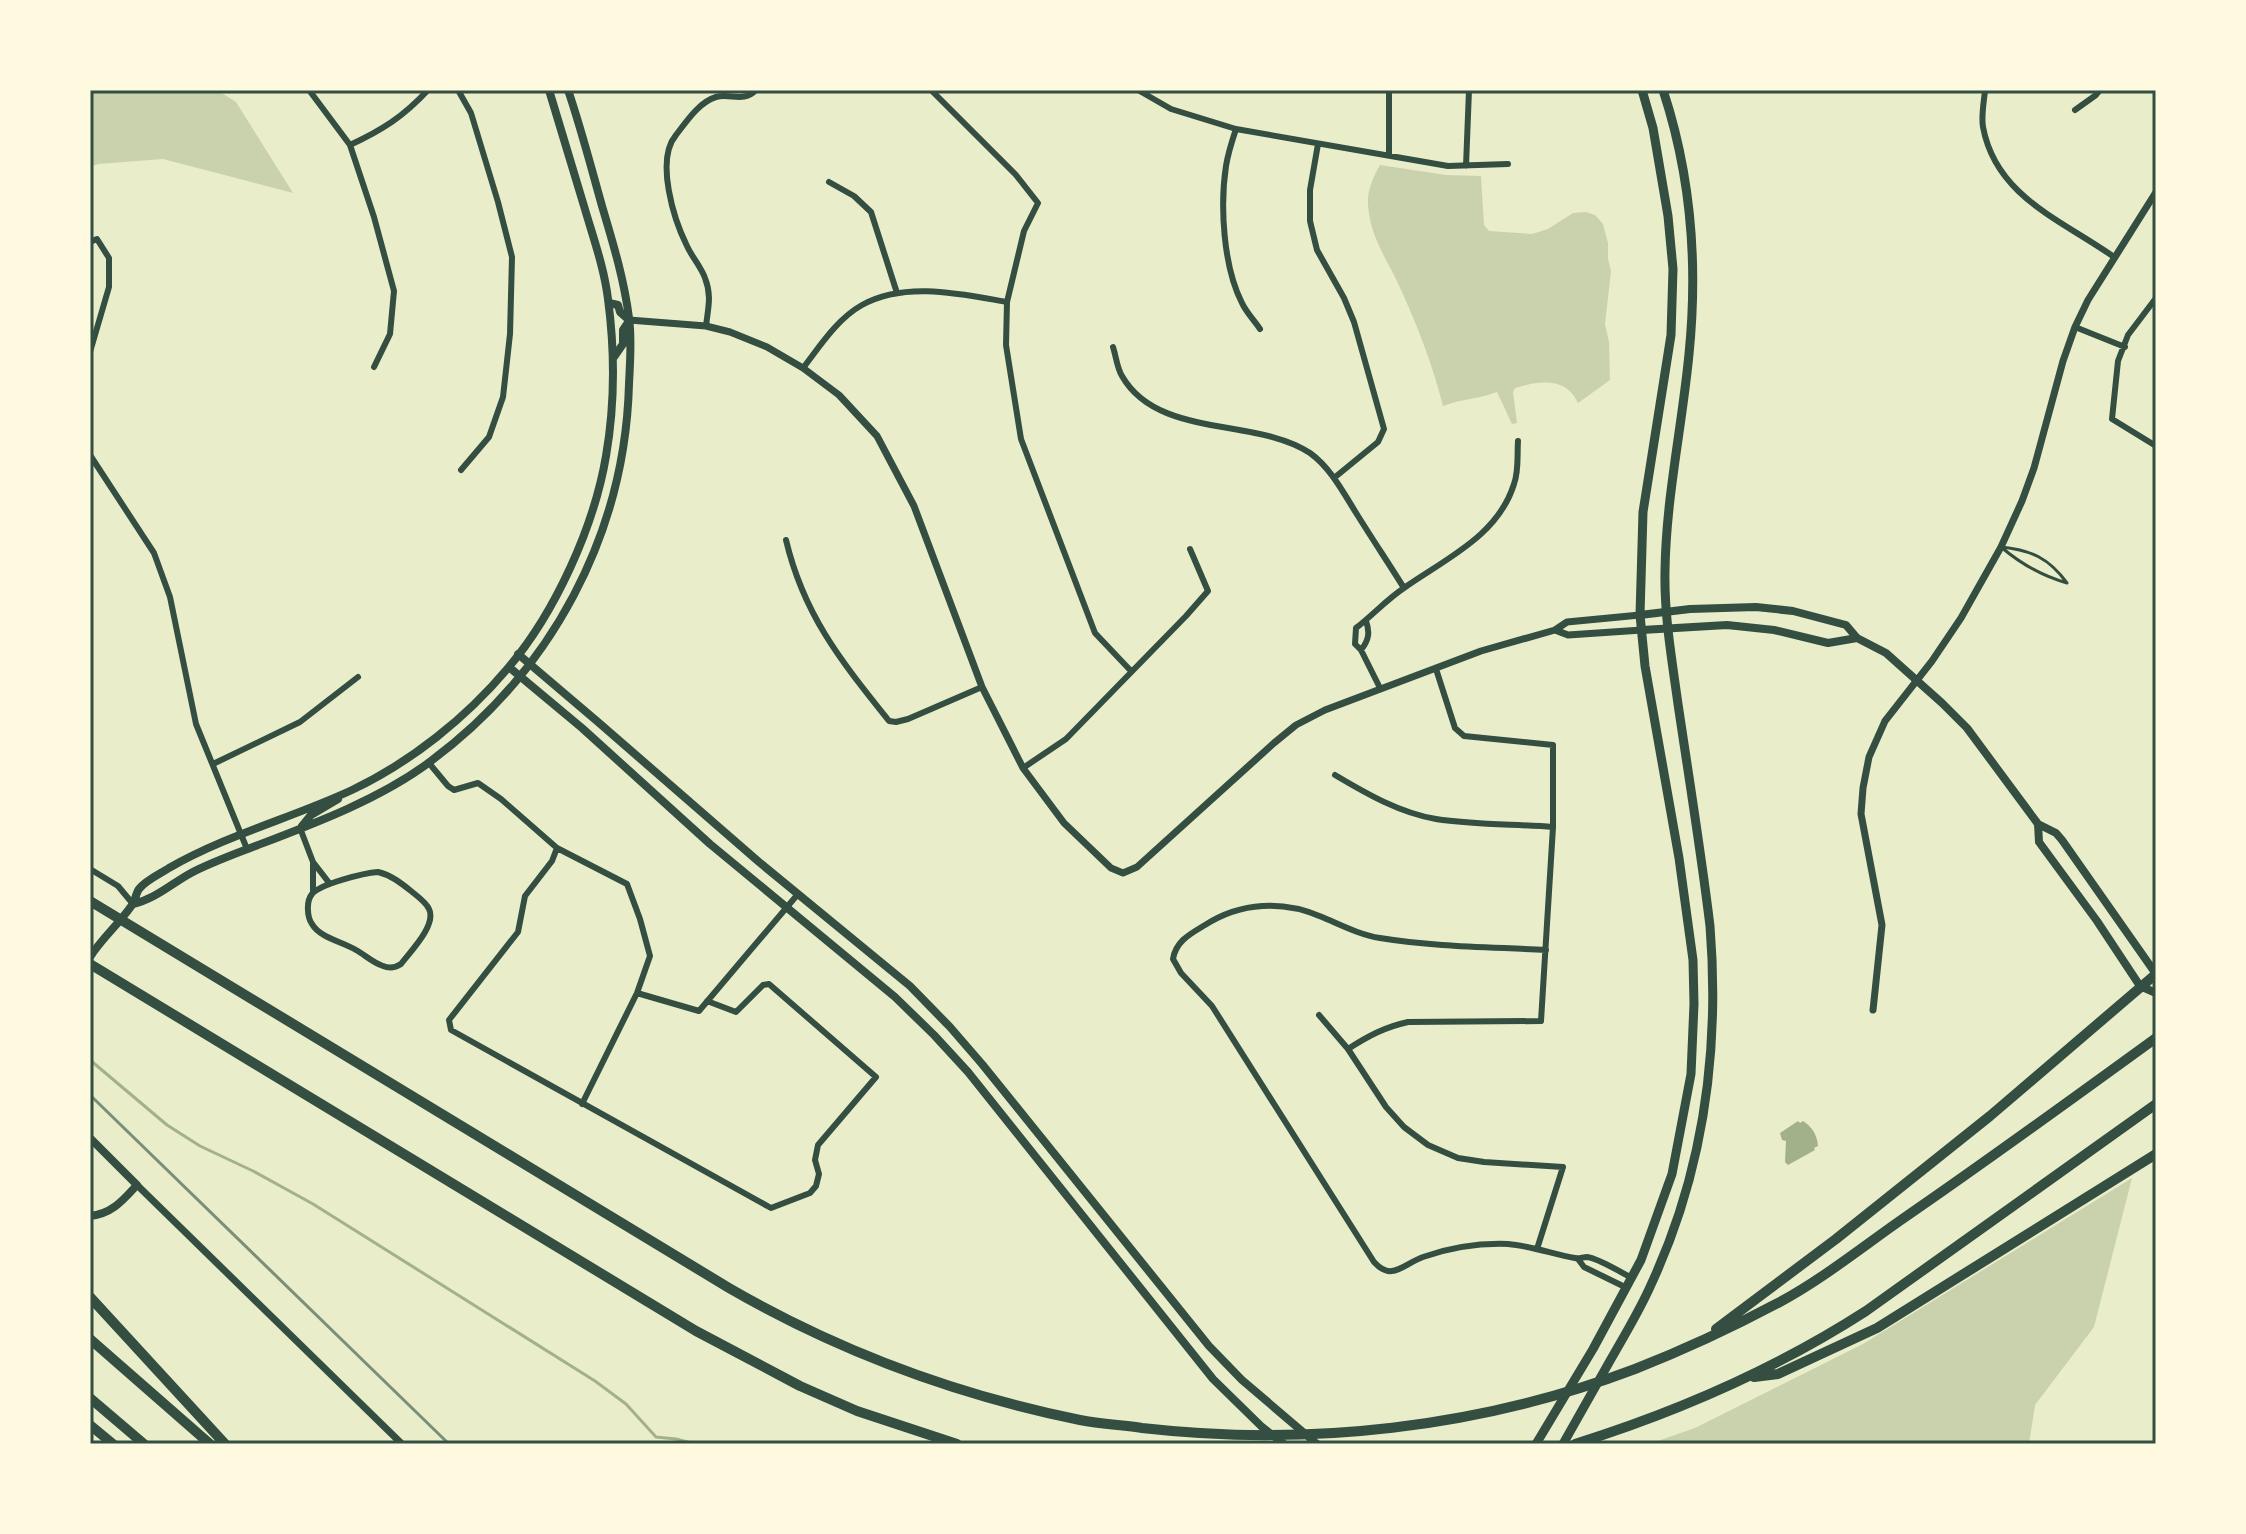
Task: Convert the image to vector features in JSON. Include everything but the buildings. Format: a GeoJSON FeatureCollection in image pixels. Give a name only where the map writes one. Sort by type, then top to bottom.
{"type":"FeatureCollection","features":[{"type":"Feature","properties":{"kind":"highway"},"geometry":{"type":"LineString","coordinates":[[90,901],[729,1288],[805,1329],[873,1359],[981,1395],[1084,1421],[1184,1433],[1312,1435],[1389,1428],[1479,1414],[1633,1370],[1692,1346],[1782,1301],[2156,1038]]}},
{"type":"Feature","properties":{"kind":"highway"},"geometry":{"type":"LineString","coordinates":[[90,964],[696,1331],[857,1411],[957,1444]]}},
{"type":"Feature","properties":{"kind":"highway"},"geometry":{"type":"LineString","coordinates":[[1692,1346],[1836,1239],[1990,1116],[2156,974]]}},
{"type":"Feature","properties":{"kind":"highway"},"geometry":{"type":"LineString","coordinates":[[1575,1444],[1648,1420],[1795,1353],[1866,1311],[2156,1104]]}},
{"type":"Feature","properties":{"kind":"highway"},"geometry":{"type":"LineString","coordinates":[[1745,1378],[1778,1374],[1877,1328],[2156,1154]]}},
{"type":"Feature","properties":{"kind":"highway"},"geometry":{"type":"LineString","coordinates":[[90,1297],[225,1444]]}},
{"type":"Feature","properties":{"kind":"highway"},"geometry":{"type":"LineString","coordinates":[[90,1339],[210,1444]]}},
{"type":"Feature","properties":{"kind":"highway"},"geometry":{"type":"LineString","coordinates":[[90,1398],[144,1444]]}},
{"type":"Feature","properties":{"kind":"highway"},"geometry":{"type":"LineString","coordinates":[[90,1425],[113,1444]]}},
{"type":"Feature","properties":{"kind":"main road"},"geometry":{"type":"LineString","coordinates":[[300,828],[311,815],[396,765],[448,728],[509,667],[562,582],[593,507],[606,458],[613,404],[614,357],[609,303],[596,242],[549,90]]}},
{"type":"Feature","properties":{"kind":"main road"},"geometry":{"type":"LineString","coordinates":[[133,904],[148,901],[191,873],[375,795],[429,763],[495,705],[520,677],[557,625],[585,574],[597,548],[614,492],[628,423],[631,357],[629,320],[618,261],[568,90]]}},
{"type":"Feature","properties":{"kind":"main road"},"geometry":{"type":"LineString","coordinates":[[1536,1444],[1627,1288],[1652,1232],[1676,1159],[1691,1074],[1694,1004],[1689,920],[1645,666],[1640,615],[1643,512],[1671,335],[1673,269],[1668,216],[1653,128],[1642,90]]}},
{"type":"Feature","properties":{"kind":"main road"},"geometry":{"type":"LineString","coordinates":[[1563,1444],[1649,1290],[1677,1221],[1699,1143],[1714,1015],[1714,971],[1705,882],[1666,612],[1668,505],[1689,354],[1693,269],[1687,193],[1663,90]]}},
{"type":"Feature","properties":{"kind":"main road"},"geometry":{"type":"LineString","coordinates":[[1673,269],[1693,269]]}},
{"type":"Feature","properties":{"kind":"main road"},"geometry":{"type":"LineString","coordinates":[[609,303],[618,305],[620,312],[629,320]]}},
{"type":"Feature","properties":{"kind":"main road"},"geometry":{"type":"LineString","coordinates":[[614,357],[623,344],[623,330],[629,320]]}},
{"type":"Feature","properties":{"kind":"main road"},"geometry":{"type":"LineString","coordinates":[[1640,615],[1745,607],[1793,611],[1846,625],[1857,638],[1886,653],[1918,680],[1967,728],[2038,824],[2056,833],[2062,840],[2156,974]]}},
{"type":"Feature","properties":{"kind":"main road"},"geometry":{"type":"LineString","coordinates":[[1642,630],[1727,625],[1774,630],[1828,643],[1857,638]]}},
{"type":"Feature","properties":{"kind":"main road"},"geometry":{"type":"LineString","coordinates":[[518,654],[702,814],[910,986],[1002,1088],[1209,1346],[1242,1380],[1317,1444]]}},
{"type":"Feature","properties":{"kind":"main road"},"geometry":{"type":"LineString","coordinates":[[509,667],[582,728],[710,844],[895,997],[934,1035],[968,1072],[1213,1379],[1284,1444]]}},
{"type":"Feature","properties":{"kind":"main road"},"geometry":{"type":"LineString","coordinates":[[90,957],[133,904],[139,889],[158,875],[204,848],[352,790]]}},
{"type":"Feature","properties":{"kind":"main road"},"geometry":{"type":"LineString","coordinates":[[2038,824],[2039,842],[2140,986],[2156,993]]}},
{"type":"Feature","properties":{"kind":"main road"},"geometry":{"type":"LineString","coordinates":[[90,1138],[137,1185],[104,1215],[90,1216]]}},
{"type":"Feature","properties":{"kind":"street"},"geometry":{"type":"LineString","coordinates":[[309,90],[350,145],[394,291],[390,334],[374,367]]}},
{"type":"Feature","properties":{"kind":"street"},"geometry":{"type":"LineString","coordinates":[[350,145],[384,128],[428,90]]}},
{"type":"Feature","properties":{"kind":"street"},"geometry":{"type":"LineString","coordinates":[[458,90],[471,113],[512,257],[510,334],[503,397],[489,437],[461,470]]}},
{"type":"Feature","properties":{"kind":"street"},"geometry":{"type":"LineString","coordinates":[[706,326],[710,302],[705,276],[687,247],[670,202],[666,165],[672,139],[703,104],[716,97],[747,97],[756,90]]}},
{"type":"Feature","properties":{"kind":"street"},"geometry":{"type":"LineString","coordinates":[[1138,90],[1171,109],[1236,129],[1448,166],[1508,164]]}},
{"type":"Feature","properties":{"kind":"street"},"geometry":{"type":"LineString","coordinates":[[1389,90],[1389,155]]}},
{"type":"Feature","properties":{"kind":"street"},"geometry":{"type":"LineString","coordinates":[[1466,166],[1469,90]]}},
{"type":"Feature","properties":{"kind":"street"},"geometry":{"type":"LineString","coordinates":[[1985,90],[1982,124],[1992,158],[2009,183],[2029,201],[2114,257]]}},
{"type":"Feature","properties":{"kind":"street"},"geometry":{"type":"LineString","coordinates":[[2075,110],[2100,90]]}},
{"type":"Feature","properties":{"kind":"street"},"geometry":{"type":"LineString","coordinates":[[931,91],[1016,175],[1038,203],[1024,231],[1007,302],[1006,345],[1021,439],[1095,633],[1131,671]]}},
{"type":"Feature","properties":{"kind":"street"},"geometry":{"type":"LineString","coordinates":[[1236,129],[1226,163],[1223,196],[1227,247],[1232,277],[1241,302],[1260,329]]}},
{"type":"Feature","properties":{"kind":"street"},"geometry":{"type":"LineString","coordinates":[[1318,144],[1310,190],[1310,221],[1317,250],[1354,322],[1384,429],[1378,442],[1334,478]]}},
{"type":"Feature","properties":{"kind":"street"},"geometry":{"type":"LineString","coordinates":[[829,182],[854,196],[871,212],[897,293]]}},
{"type":"Feature","properties":{"kind":"street"},"geometry":{"type":"LineString","coordinates":[[1873,1010],[1882,925],[1861,814],[1863,788],[1875,740],[1885,721],[1961,618],[2001,547],[2033,471],[2075,327],[2088,300],[2156,192]]}},
{"type":"Feature","properties":{"kind":"street"},"geometry":{"type":"LineString","coordinates":[[90,352],[109,287],[109,258],[94,241]]}},
{"type":"Feature","properties":{"kind":"street"},"geometry":{"type":"LineString","coordinates":[[803,368],[831,331],[861,306],[897,293],[965,294],[1007,302]]}},
{"type":"Feature","properties":{"kind":"street"},"geometry":{"type":"LineString","coordinates":[[2156,298],[2128,335],[2118,361],[2112,419],[2156,446]]}},
{"type":"Feature","properties":{"kind":"street"},"geometry":{"type":"LineString","coordinates":[[629,320],[706,326],[767,347],[803,368],[839,395],[877,436],[914,506],[982,687],[1023,768],[1064,823],[1111,868],[1123,873],[1137,867],[1296,725],[1325,710],[1481,651],[1555,630],[1567,622],[1640,615]]}},
{"type":"Feature","properties":{"kind":"street"},"geometry":{"type":"LineString","coordinates":[[2075,327],[2125,347]]}},
{"type":"Feature","properties":{"kind":"street"},"geometry":{"type":"LineString","coordinates":[[1113,347],[1121,375],[1133,391],[1150,405],[1184,419],[1276,438],[1311,454],[1334,478],[1404,588]]}},
{"type":"Feature","properties":{"kind":"street"},"geometry":{"type":"LineString","coordinates":[[1380,688],[1355,644],[1356,628],[1384,602],[1492,525],[1506,505],[1515,482],[1518,441]]}},
{"type":"Feature","properties":{"kind":"street"},"geometry":{"type":"LineString","coordinates":[[90,455],[154,553],[170,597],[196,724],[247,849]]}},
{"type":"Feature","properties":{"kind":"street"},"geometry":{"type":"LineString","coordinates":[[786,540],[802,592],[826,639],[889,721],[908,719],[982,687]]}},
{"type":"Feature","properties":{"kind":"street"},"geometry":{"type":"LineString","coordinates":[[1023,768],[1066,739],[1208,591],[1190,549]]}},
{"type":"Feature","properties":{"kind":"street"},"geometry":{"type":"LineString","coordinates":[[1361,650],[1368,637],[1366,621]]}},
{"type":"Feature","properties":{"kind":"street"},"geometry":{"type":"LineString","coordinates":[[1555,630],[1568,635],[1642,630]]}},
{"type":"Feature","properties":{"kind":"street"},"geometry":{"type":"LineString","coordinates":[[1348,1049],[1371,1034],[1408,1022],[1541,1021],[1553,827],[1553,745],[1464,736],[1455,728],[1436,669]]}},
{"type":"Feature","properties":{"kind":"street"},"geometry":{"type":"LineString","coordinates":[[213,764],[300,722],[358,677]]}},
{"type":"Feature","properties":{"kind":"street"},"geometry":{"type":"LineString","coordinates":[[429,763],[454,790],[478,783],[557,848],[627,884],[650,956],[637,993],[582,1104]]}},
{"type":"Feature","properties":{"kind":"street"},"geometry":{"type":"LineString","coordinates":[[1335,775],[1376,799],[1437,819],[1553,827]]}},
{"type":"Feature","properties":{"kind":"street"},"geometry":{"type":"LineString","coordinates":[[300,828],[313,862],[330,884]]}},
{"type":"Feature","properties":{"kind":"street"},"geometry":{"type":"LineString","coordinates":[[557,848],[552,861],[525,896],[518,932],[449,1020],[451,1030],[771,1208],[810,1193],[816,1186],[819,1174],[815,1160],[818,1145],[876,1077],[769,984],[763,985],[736,1012],[707,1001]]}},
{"type":"Feature","properties":{"kind":"street"},"geometry":{"type":"LineString","coordinates":[[313,862],[313,892],[308,913],[310,921],[316,929],[383,967],[401,964],[430,924],[431,914],[422,900],[378,872],[330,884],[313,892]]}},
{"type":"Feature","properties":{"kind":"street"},"geometry":{"type":"LineString","coordinates":[[90,869],[118,886],[133,904]]}},
{"type":"Feature","properties":{"kind":"street"},"geometry":{"type":"LineString","coordinates":[[637,993],[699,1011],[798,894]]}},
{"type":"Feature","properties":{"kind":"street"},"geometry":{"type":"LineString","coordinates":[[1546,950],[1375,938],[1318,915],[1291,907],[1267,905],[1223,914],[1182,940],[1175,948],[1173,959],[1181,973],[1212,1006],[1380,1269],[1393,1272],[1420,1258],[1448,1250],[1509,1244],[1578,1259],[1588,1257],[1632,1278]]}},
{"type":"Feature","properties":{"kind":"street"},"geometry":{"type":"LineString","coordinates":[[1319,1015],[1348,1049],[1386,1107],[1404,1127],[1428,1145],[1458,1158],[1563,1167],[1537,1249]]}},
{"type":"Feature","properties":{"kind":"street"},"geometry":{"type":"LineString","coordinates":[[137,1185],[402,1444]]}},
{"type":"Feature","properties":{"kind":"street"},"geometry":{"type":"LineString","coordinates":[[1578,1259],[1584,1267],[1627,1288]]}},
{"type":"Feature","properties":{"kind":"lane"},"geometry":{"type":"LineString","coordinates":[[2001,547],[2023,549],[2055,567],[2067,583],[2049,578],[2001,547]]}},
{"type":"Feature","properties":{"kind":"shaded area"},"geometry":{"type":"Polygon","coordinates":[[[90,90],[217,90],[236,102],[293,193],[163,159],[90,167],[90,90]]]}},
{"type":"Feature","properties":{"kind":"shaded area"},"geometry":{"type":"Polygon","coordinates":[[[1380,165],[1446,175],[1481,176],[1484,225],[1489,231],[1532,234],[1548,229],[1573,213],[1595,215],[1603,224],[1611,271],[1605,324],[1610,380],[1578,403],[1566,388],[1551,383],[1515,388],[1517,423],[1512,424],[1497,392],[1443,406],[1419,332],[1372,228],[1368,195],[1380,165]]]}},
{"type":"Feature","properties":{"kind":"shaded area"},"geometry":{"type":"Polygon","coordinates":[[[1798,1121],[1811,1128],[1818,1146],[1788,1165],[1785,1162],[1786,1141],[1782,1140],[1780,1133],[1798,1121]]]}},
{"type":"Feature","properties":{"kind":"shaded area"},"geometry":{"type":"Polygon","coordinates":[[[2132,1178],[2094,1327],[2035,1405],[2029,1444],[1649,1444],[1695,1428],[1863,1344],[2132,1178]]]}},
{"type":"Feature","properties":{"kind":"waterway"},"geometry":{"type":"LineString","coordinates":[[90,1060],[167,1125],[200,1146],[313,1204],[595,1381],[626,1404],[656,1437],[695,1444]]}},
{"type":"Feature","properties":{"kind":"railway"},"geometry":{"type":"LineString","coordinates":[[90,1095],[449,1444]]}}]}
